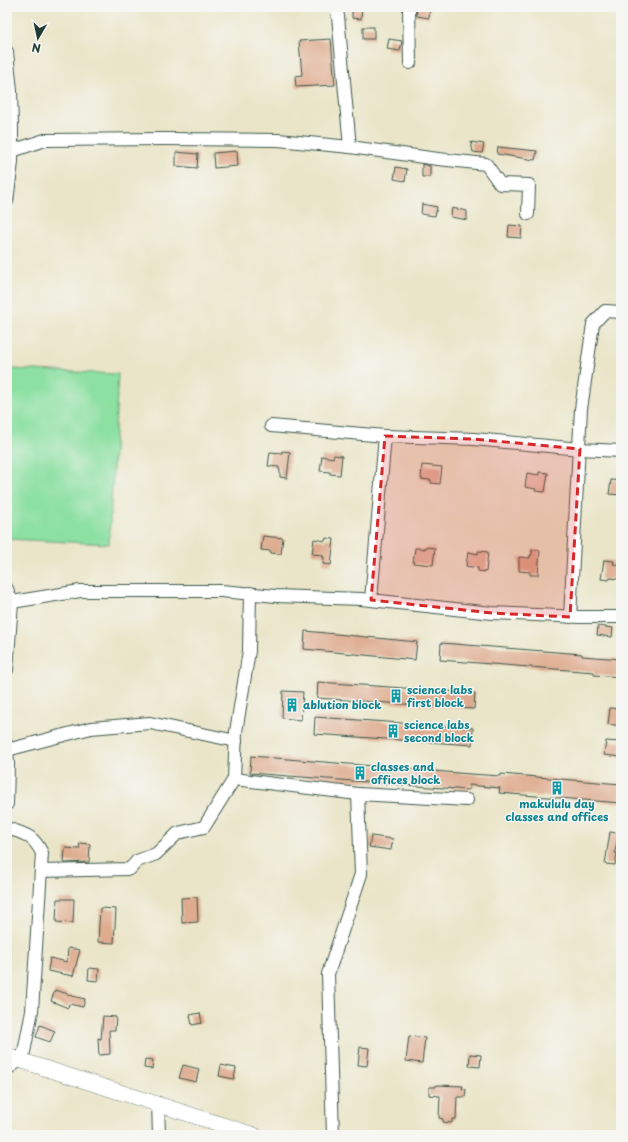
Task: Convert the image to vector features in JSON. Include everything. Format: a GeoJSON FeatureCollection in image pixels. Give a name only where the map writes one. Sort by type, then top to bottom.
{"type":"FeatureCollection","features":[{"type":"Feature","properties":{"kind":"street"},"geometry":{"type":"LineString","coordinates":[[336,7],[350,147]]}},
{"type":"Feature","properties":{"kind":"street"},"geometry":{"type":"LineString","coordinates":[[409,7],[410,63]]}},
{"type":"Feature","properties":{"kind":"street"},"geometry":{"type":"LineString","coordinates":[[7,52],[11,91],[9,128],[12,151],[7,201]]}},
{"type":"Feature","properties":{"kind":"street"},"geometry":{"type":"LineString","coordinates":[[12,151],[46,140],[98,139],[278,140],[350,147],[486,164],[500,184],[529,185],[528,214]]}},
{"type":"Feature","properties":{"kind":"street"},"geometry":{"type":"LineString","coordinates":[[570,617],[581,410],[593,324],[605,311],[621,312]]}},
{"type":"Feature","properties":{"kind":"street"},"geometry":{"type":"LineString","coordinates":[[271,426],[385,436],[474,439],[580,450],[621,451]]}},
{"type":"Feature","properties":{"kind":"street"},"geometry":{"type":"LineString","coordinates":[[371,600],[385,436]]}},
{"type":"Feature","properties":{"kind":"street"},"geometry":{"type":"LineString","coordinates":[[7,589],[10,601],[7,670]]}},
{"type":"Feature","properties":{"kind":"street"},"geometry":{"type":"LineString","coordinates":[[10,601],[80,591],[221,591],[250,594],[371,600],[492,613],[570,617],[621,617]]}},
{"type":"Feature","properties":{"kind":"street"},"geometry":{"type":"LineString","coordinates":[[41,871],[130,870],[137,861],[156,854],[178,833],[204,827],[234,779],[236,741],[249,651],[250,594]]}},
{"type":"Feature","properties":{"kind":"street"},"geometry":{"type":"LineString","coordinates":[[7,750],[91,728],[150,723],[236,741]]}},
{"type":"Feature","properties":{"kind":"street"},"geometry":{"type":"LineString","coordinates":[[7,745],[7,804]]}},
{"type":"Feature","properties":{"kind":"street"},"geometry":{"type":"LineString","coordinates":[[234,779],[358,794],[467,800]]}},
{"type":"Feature","properties":{"kind":"street"},"geometry":{"type":"LineString","coordinates":[[333,1135],[328,974],[360,874],[358,794]]}},
{"type":"Feature","properties":{"kind":"street"},"geometry":{"type":"LineString","coordinates":[[7,828],[25,834],[36,842],[42,853],[32,1010],[24,1052],[14,1058],[7,1069]]}},
{"type":"Feature","properties":{"kind":"street"},"geometry":{"type":"LineString","coordinates":[[14,1058],[254,1135]]}},
{"type":"Feature","properties":{"kind":"street"},"geometry":{"type":"LineString","coordinates":[[158,1103],[159,1135]]}},
{"type":"Feature","properties":{"kind":"highlighted area"},"geometry":{"type":"Polygon","coordinates":[[[385,436],[474,439],[580,449],[570,617],[492,613],[371,600],[385,436]]]}},
{"type":"Feature","properties":{"kind":"green space"},"geometry":{"type":"Polygon","coordinates":[[[12,369],[118,374],[109,544],[7,539],[7,476],[12,369]]]}},
{"type":"Feature","properties":{"kind":"building"},"geometry":{"type":"Polygon","coordinates":[[[352,7],[362,7],[361,19],[352,18],[352,7]]]}},
{"type":"Feature","properties":{"kind":"building"},"geometry":{"type":"Polygon","coordinates":[[[416,7],[430,7],[429,18],[417,16],[416,7]]]}},
{"type":"Feature","properties":{"kind":"building"},"geometry":{"type":"Polygon","coordinates":[[[363,27],[374,27],[374,39],[363,39],[363,27]]]}},
{"type":"Feature","properties":{"kind":"building"},"geometry":{"type":"Polygon","coordinates":[[[331,39],[335,85],[296,87],[295,76],[302,75],[299,41],[331,39]]]}},
{"type":"Feature","properties":{"kind":"building"},"geometry":{"type":"Polygon","coordinates":[[[389,39],[402,41],[400,51],[387,49],[389,39]]]}},
{"type":"Feature","properties":{"kind":"building"},"geometry":{"type":"Polygon","coordinates":[[[471,142],[484,144],[482,153],[473,152],[471,142]]]}},
{"type":"Feature","properties":{"kind":"building"},"geometry":{"type":"Polygon","coordinates":[[[498,147],[537,151],[535,160],[497,154],[498,147]]]}},
{"type":"Feature","properties":{"kind":"building"},"geometry":{"type":"Polygon","coordinates":[[[237,151],[238,166],[214,168],[213,153],[237,151]]]}},
{"type":"Feature","properties":{"kind":"building"},"geometry":{"type":"Polygon","coordinates":[[[176,152],[198,154],[197,168],[176,166],[176,152]]]}},
{"type":"Feature","properties":{"kind":"building"},"geometry":{"type":"Polygon","coordinates":[[[422,164],[430,166],[430,177],[422,177],[422,164]]]}},
{"type":"Feature","properties":{"kind":"building"},"geometry":{"type":"Polygon","coordinates":[[[396,167],[407,169],[405,181],[394,179],[396,167]]]}},
{"type":"Feature","properties":{"kind":"building"},"geometry":{"type":"Polygon","coordinates":[[[422,204],[437,207],[435,216],[421,214],[422,204]]]}},
{"type":"Feature","properties":{"kind":"building"},"geometry":{"type":"Polygon","coordinates":[[[452,208],[467,211],[467,220],[451,217],[452,208]]]}},
{"type":"Feature","properties":{"kind":"building"},"geometry":{"type":"Polygon","coordinates":[[[509,225],[522,226],[521,238],[508,237],[509,225]]]}},
{"type":"Feature","properties":{"kind":"building"},"geometry":{"type":"Polygon","coordinates":[[[282,451],[290,452],[287,478],[280,477],[279,467],[268,466],[270,452],[282,453],[282,451]]]}},
{"type":"Feature","properties":{"kind":"building"},"geometry":{"type":"Polygon","coordinates":[[[334,455],[342,456],[340,475],[320,471],[322,456],[333,458],[334,455]]]}},
{"type":"Feature","properties":{"kind":"building"},"geometry":{"type":"Polygon","coordinates":[[[422,465],[442,467],[440,484],[431,483],[431,480],[421,479],[422,465]]]}},
{"type":"Feature","properties":{"kind":"building"},"geometry":{"type":"Polygon","coordinates":[[[539,472],[548,473],[545,492],[535,491],[536,489],[525,487],[527,473],[539,475],[539,472]]]}},
{"type":"Feature","properties":{"kind":"building"},"geometry":{"type":"Polygon","coordinates":[[[611,480],[621,481],[621,495],[609,494],[611,480]]]}},
{"type":"Feature","properties":{"kind":"building"},"geometry":{"type":"Polygon","coordinates":[[[263,536],[283,538],[281,554],[261,550],[263,536]]]}},
{"type":"Feature","properties":{"kind":"building"},"geometry":{"type":"Polygon","coordinates":[[[326,538],[334,539],[331,565],[323,564],[323,555],[312,554],[314,539],[325,541],[326,538]]]}},
{"type":"Feature","properties":{"kind":"building"},"geometry":{"type":"Polygon","coordinates":[[[425,547],[435,548],[433,565],[413,563],[415,548],[425,549],[425,547]]]}},
{"type":"Feature","properties":{"kind":"building"},"geometry":{"type":"Polygon","coordinates":[[[532,550],[540,550],[538,575],[530,575],[530,572],[519,571],[519,557],[530,558],[530,555],[532,555],[532,550]]]}},
{"type":"Feature","properties":{"kind":"building"},"geometry":{"type":"Polygon","coordinates":[[[478,551],[488,552],[486,572],[478,571],[478,568],[466,566],[468,552],[478,554],[478,551]]]}},
{"type":"Feature","properties":{"kind":"building"},"geometry":{"type":"Polygon","coordinates":[[[604,560],[614,561],[613,564],[621,565],[621,579],[601,579],[604,560]]]}},
{"type":"Feature","properties":{"kind":"building"},"geometry":{"type":"Polygon","coordinates":[[[598,626],[613,628],[612,637],[597,635],[598,626]]]}},
{"type":"Feature","properties":{"kind":"building"},"geometry":{"type":"Polygon","coordinates":[[[305,631],[417,642],[415,660],[304,649],[305,631]]]}},
{"type":"Feature","properties":{"kind":"building"},"geometry":{"type":"Polygon","coordinates":[[[441,643],[582,654],[582,656],[621,659],[621,677],[594,675],[594,672],[440,660],[441,643]]]}},
{"type":"Feature","properties":{"kind":"building","name":"science labs first block"},"geometry":{"type":"Polygon","coordinates":[[[318,682],[475,693],[474,709],[317,698],[318,682]]]}},
{"type":"Feature","properties":{"kind":"building","name":"ablution block"},"geometry":{"type":"Polygon","coordinates":[[[283,691],[303,692],[301,720],[282,718],[283,691]]]}},
{"type":"Feature","properties":{"kind":"building"},"geometry":{"type":"Polygon","coordinates":[[[610,708],[621,709],[621,726],[608,724],[610,708]]]}},
{"type":"Feature","properties":{"kind":"building","name":"science labs second block"},"geometry":{"type":"Polygon","coordinates":[[[315,717],[473,728],[472,745],[314,734],[315,717]]]}},
{"type":"Feature","properties":{"kind":"building"},"geometry":{"type":"Polygon","coordinates":[[[606,741],[621,742],[621,757],[604,755],[606,741]]]}},
{"type":"Feature","properties":{"kind":"building"},"geometry":{"type":"Polygon","coordinates":[[[251,756],[470,774],[501,776],[501,774],[621,784],[621,803],[499,793],[500,788],[469,785],[469,790],[250,773],[251,756]]]}},
{"type":"Feature","properties":{"kind":"building"},"geometry":{"type":"Polygon","coordinates":[[[610,832],[618,833],[615,865],[605,864],[610,832]]]}},
{"type":"Feature","properties":{"kind":"building"},"geometry":{"type":"Polygon","coordinates":[[[371,836],[393,839],[391,850],[369,847],[371,836]]]}},
{"type":"Feature","properties":{"kind":"building"},"geometry":{"type":"Polygon","coordinates":[[[80,843],[90,844],[89,862],[64,863],[65,848],[79,849],[80,843]]]}},
{"type":"Feature","properties":{"kind":"building"},"geometry":{"type":"Polygon","coordinates":[[[197,897],[198,922],[182,923],[181,898],[197,897]]]}},
{"type":"Feature","properties":{"kind":"building"},"geometry":{"type":"Polygon","coordinates":[[[57,899],[74,899],[73,923],[56,922],[57,899]]]}},
{"type":"Feature","properties":{"kind":"building"},"geometry":{"type":"Polygon","coordinates":[[[100,908],[116,909],[114,943],[98,942],[100,908]]]}},
{"type":"Feature","properties":{"kind":"building"},"geometry":{"type":"Polygon","coordinates":[[[68,948],[80,950],[73,976],[48,971],[50,958],[67,962],[68,948]]]}},
{"type":"Feature","properties":{"kind":"building"},"geometry":{"type":"Polygon","coordinates":[[[89,968],[99,969],[98,981],[88,980],[89,968]]]}},
{"type":"Feature","properties":{"kind":"building"},"geometry":{"type":"Polygon","coordinates":[[[55,990],[85,999],[83,1007],[69,1004],[68,1008],[51,1001],[55,990]]]}},
{"type":"Feature","properties":{"kind":"building"},"geometry":{"type":"Polygon","coordinates":[[[200,1013],[202,1023],[192,1025],[190,1015],[200,1013]]]}},
{"type":"Feature","properties":{"kind":"building"},"geometry":{"type":"Polygon","coordinates":[[[103,1016],[116,1017],[115,1030],[109,1030],[110,1054],[99,1055],[98,1038],[101,1039],[103,1016]]]}},
{"type":"Feature","properties":{"kind":"building"},"geometry":{"type":"Polygon","coordinates":[[[40,1025],[55,1031],[50,1042],[36,1037],[40,1025]]]}},
{"type":"Feature","properties":{"kind":"building"},"geometry":{"type":"Polygon","coordinates":[[[409,1036],[425,1038],[422,1063],[406,1061],[409,1036]]]}},
{"type":"Feature","properties":{"kind":"building"},"geometry":{"type":"Polygon","coordinates":[[[360,1047],[369,1048],[367,1066],[358,1065],[360,1047]]]}},
{"type":"Feature","properties":{"kind":"building"},"geometry":{"type":"Polygon","coordinates":[[[470,1054],[481,1055],[480,1067],[469,1066],[470,1054]]]}},
{"type":"Feature","properties":{"kind":"building"},"geometry":{"type":"Polygon","coordinates":[[[145,1059],[153,1060],[152,1069],[144,1068],[145,1059]]]}},
{"type":"Feature","properties":{"kind":"building"},"geometry":{"type":"Polygon","coordinates":[[[183,1065],[199,1069],[196,1082],[179,1078],[183,1065]]]}},
{"type":"Feature","properties":{"kind":"building"},"geometry":{"type":"Polygon","coordinates":[[[221,1065],[236,1068],[234,1079],[219,1076],[221,1065]]]}},
{"type":"Feature","properties":{"kind":"building"},"geometry":{"type":"Polygon","coordinates":[[[436,1085],[463,1086],[462,1089],[466,1089],[465,1097],[457,1097],[456,1119],[452,1119],[452,1123],[443,1122],[443,1119],[439,1118],[440,1096],[429,1095],[429,1087],[436,1087],[436,1085]]]}},
{"type":"Feature","properties":{"kind":"place","name":"science labs first block"},"geometry":{"type":"Point","coordinates":[396,696]}},
{"type":"Feature","properties":{"kind":"place","name":"ablution block"},"geometry":{"type":"Point","coordinates":[292,705]}},
{"type":"Feature","properties":{"kind":"place","name":"science labs second block"},"geometry":{"type":"Point","coordinates":[393,731]}},
{"type":"Feature","properties":{"kind":"place","name":"classes and offices block"},"geometry":{"type":"Point","coordinates":[360,773]}},
{"type":"Feature","properties":{"kind":"place","name":"makululu day classes and offices"},"geometry":{"type":"Point","coordinates":[557,788]}}]}
